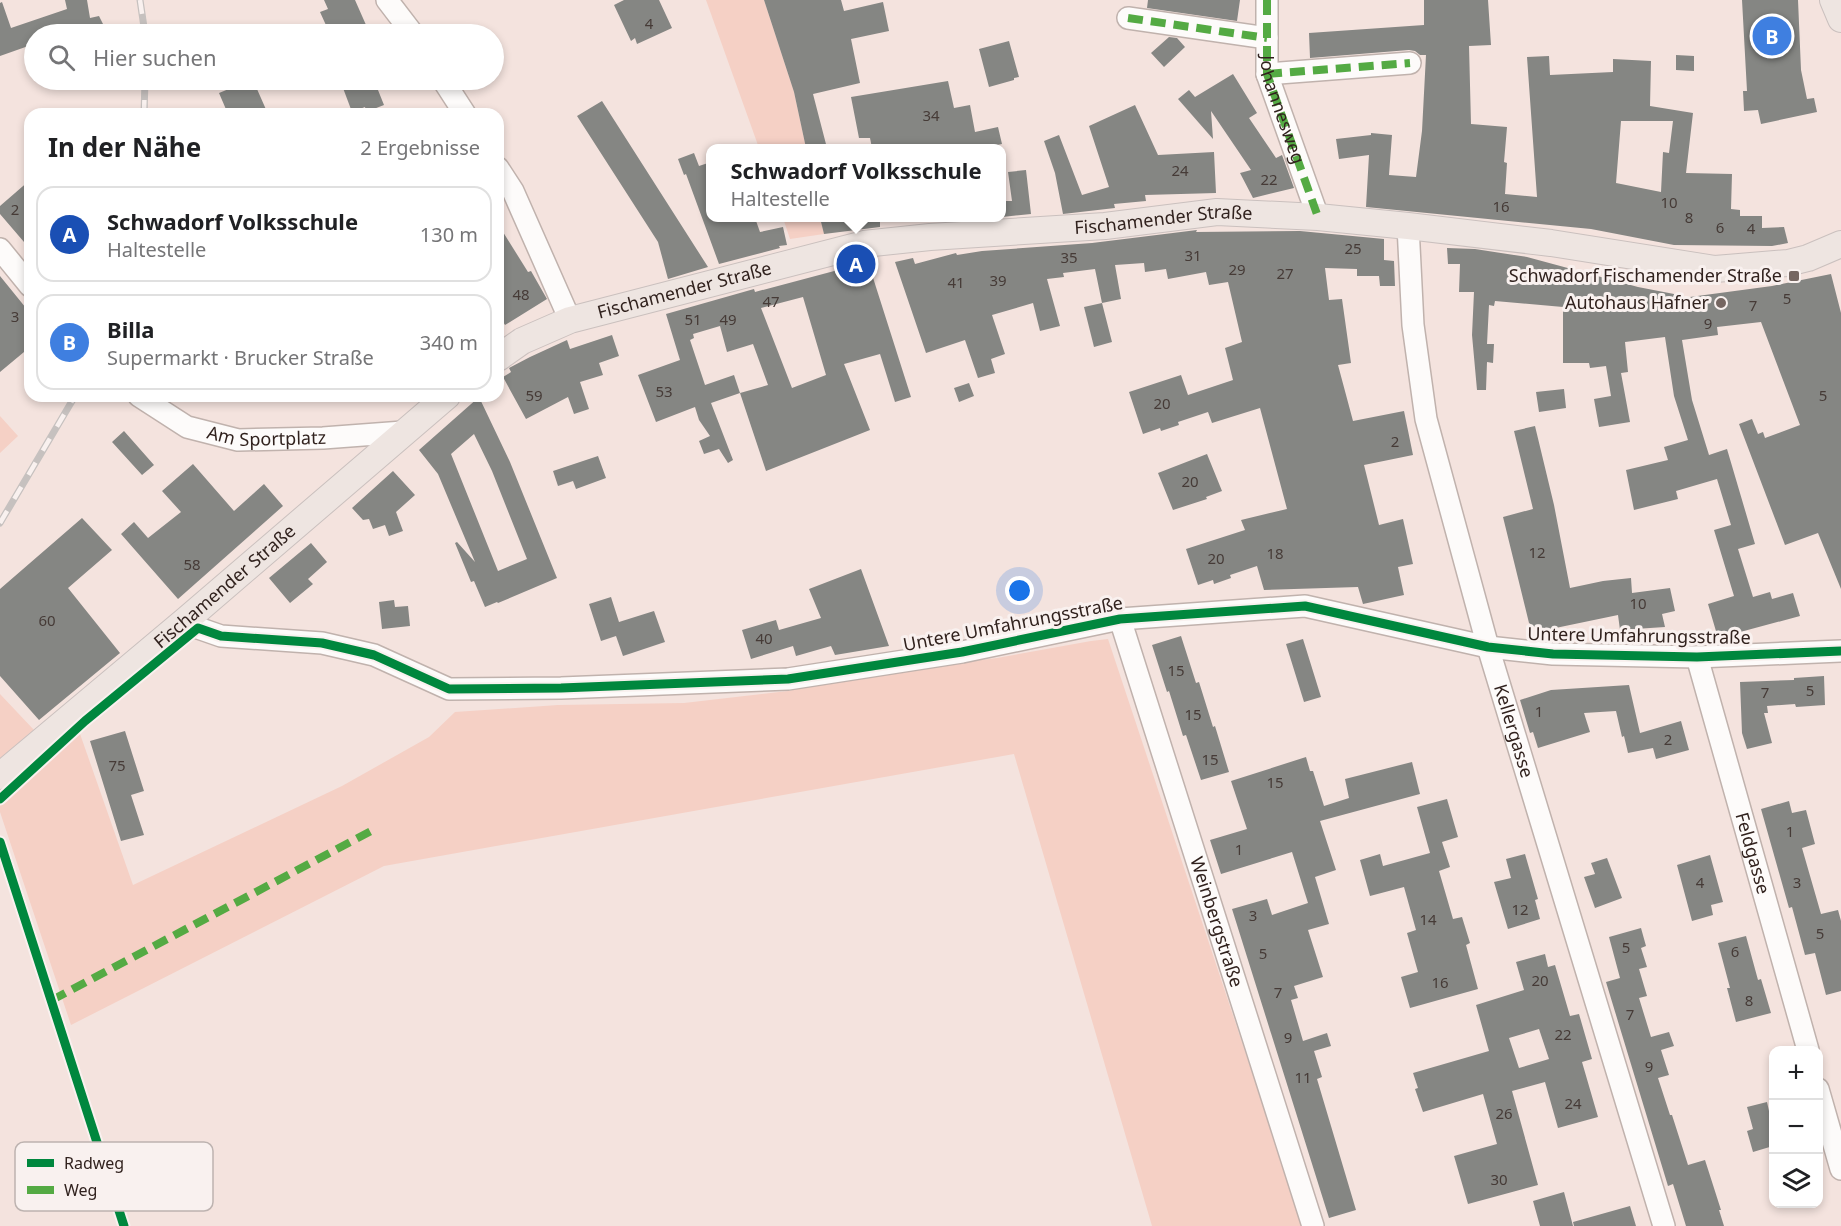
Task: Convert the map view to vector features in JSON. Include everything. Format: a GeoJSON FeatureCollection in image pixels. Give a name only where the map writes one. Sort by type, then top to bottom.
{"type":"FeatureCollection","features":[{"type":"Feature","properties":{"kind":"main road"},"geometry":{"type":"LineString","coordinates":[[1833,0],[1841,19]]}},
{"type":"Feature","properties":{"kind":"main road","name":"Fischamender Straße"},"geometry":{"type":"LineString","coordinates":[[504,354],[522,341],[570,320],[864,244],[930,237],[1105,226],[1217,212],[1318,217],[1408,226],[1551,243],[1715,269],[1788,263],[1808,258],[1841,244]]}},
{"type":"Feature","properties":{"kind":"main road","name":"Fischamender Straße"},"geometry":{"type":"LineString","coordinates":[[0,776],[440,402]]}},
{"type":"Feature","properties":{"kind":"street"},"geometry":{"type":"LineString","coordinates":[[387,0],[405,24]]}},
{"type":"Feature","properties":{"kind":"street","name":"Johannesweg"},"geometry":{"type":"LineString","coordinates":[[1267,0],[1267,74],[1318,217]]}},
{"type":"Feature","properties":{"kind":"street"},"geometry":{"type":"LineString","coordinates":[[1128,18],[1267,38]]}},
{"type":"Feature","properties":{"kind":"street"},"geometry":{"type":"LineString","coordinates":[[1267,74],[1410,63]]}},
{"type":"Feature","properties":{"kind":"street"},"geometry":{"type":"LineString","coordinates":[[449,90],[461,108]]}},
{"type":"Feature","properties":{"kind":"street"},"geometry":{"type":"LineString","coordinates":[[504,177],[513,191],[570,320]]}},
{"type":"Feature","properties":{"kind":"street","name":"Kellergasse"},"geometry":{"type":"LineString","coordinates":[[1408,226],[1413,326],[1426,419],[1488,647],[1664,1226]]}},
{"type":"Feature","properties":{"kind":"street"},"geometry":{"type":"LineString","coordinates":[[0,249],[24,279]]}},
{"type":"Feature","properties":{"kind":"street","name":"Am Sportplatz"},"geometry":{"type":"LineString","coordinates":[[148,402],[187,427],[238,440],[323,438],[403,432]]}},
{"type":"Feature","properties":{"kind":"street","name":"Untere Umfahrungsstraße"},"geometry":{"type":"LineString","coordinates":[[186,620],[198,628],[220,636],[322,643],[374,655],[449,689],[561,688],[788,679],[962,652],[1120,619],[1305,606],[1488,647],[1553,654],[1697,657],[1841,651]]}},
{"type":"Feature","properties":{"kind":"street","name":"Weinbergstraße"},"geometry":{"type":"LineString","coordinates":[[1120,619],[1312,1226]]}},
{"type":"Feature","properties":{"kind":"street","name":"Feldgasse"},"geometry":{"type":"LineString","coordinates":[[1697,657],[1807,1046]]}},
{"type":"Feature","properties":{"kind":"street"},"geometry":{"type":"LineString","coordinates":[[1821,1100],[1841,1169]]}},
{"type":"Feature","properties":{"kind":"shaded area"},"geometry":{"type":"Polygon","coordinates":[[[706,0],[764,0],[794,92],[805,144],[758,144],[706,0]]]}},
{"type":"Feature","properties":{"kind":"shaded area"},"geometry":{"type":"Polygon","coordinates":[[[784,222],[821,222],[824,234],[790,239],[784,222]]]}},
{"type":"Feature","properties":{"kind":"shaded area"},"geometry":{"type":"Polygon","coordinates":[[[0,416],[18,436],[0,453],[0,416]]]}},
{"type":"Feature","properties":{"kind":"shaded area"},"geometry":{"type":"Polygon","coordinates":[[[1108,639],[1303,1226],[1152,1226],[1014,754],[384,866],[71,1025],[0,812],[0,804],[79,731],[133,885],[342,786],[429,737],[455,712],[558,705],[684,703],[788,691],[849,676],[997,658],[1108,639]]]}},
{"type":"Feature","properties":{"kind":"shaded area"},"geometry":{"type":"Polygon","coordinates":[[[0,694],[34,730],[0,760],[0,694]]]}},
{"type":"Feature","properties":{"kind":"building"},"geometry":{"type":"Polygon","coordinates":[[[65,0],[87,0],[90,18],[99,16],[103,24],[24,24],[24,48],[0,56],[0,3],[2,2],[11,28],[67,9],[65,0]]]}},
{"type":"Feature","properties":{"kind":"building"},"geometry":{"type":"Polygon","coordinates":[[[324,0],[355,0],[366,24],[325,24],[320,12],[328,9],[324,0]]]}},
{"type":"Feature","properties":{"kind":"building"},"geometry":{"type":"Polygon","coordinates":[[[624,0],[659,0],[672,28],[637,44],[635,38],[631,41],[614,5],[624,0]]]}},
{"type":"Feature","properties":{"kind":"building"},"geometry":{"type":"Polygon","coordinates":[[[764,0],[841,0],[844,11],[883,2],[889,31],[851,39],[860,83],[813,94],[826,144],[805,144],[794,92],[764,0]]]}},
{"type":"Feature","properties":{"kind":"building"},"geometry":{"type":"Polygon","coordinates":[[[1148,0],[1240,0],[1237,21],[1147,8],[1148,0]]]}},
{"type":"Feature","properties":{"kind":"building"},"geometry":{"type":"Polygon","coordinates":[[[1424,0],[1488,0],[1491,45],[1469,46],[1471,124],[1507,127],[1504,162],[1507,163],[1505,194],[1537,197],[1527,57],[1549,56],[1550,75],[1613,72],[1613,59],[1651,61],[1650,106],[1693,113],[1686,173],[1732,174],[1731,209],[1740,210],[1740,216],[1762,216],[1762,228],[1784,227],[1788,243],[1772,246],[1674,245],[1591,229],[1366,207],[1369,155],[1339,159],[1336,139],[1371,135],[1371,133],[1392,135],[1389,175],[1416,177],[1422,131],[1426,55],[1409,50],[1310,58],[1309,33],[1424,25],[1424,0]],[[1621,121],[1616,183],[1661,192],[1663,152],[1669,153],[1673,121],[1621,121]]]}},
{"type":"Feature","properties":{"kind":"building"},"geometry":{"type":"Polygon","coordinates":[[[1742,0],[1798,0],[1801,70],[1807,99],[1814,98],[1817,112],[1761,124],[1758,110],[1744,111],[1743,91],[1747,91],[1742,0]]]}},
{"type":"Feature","properties":{"kind":"building"},"geometry":{"type":"Polygon","coordinates":[[[1169,37],[1177,38],[1185,47],[1164,67],[1151,53],[1169,37]]]}},
{"type":"Feature","properties":{"kind":"building"},"geometry":{"type":"Polygon","coordinates":[[[1009,41],[1019,77],[989,87],[979,49],[1009,41]]]}},
{"type":"Feature","properties":{"kind":"building"},"geometry":{"type":"Polygon","coordinates":[[[1676,55],[1694,56],[1694,71],[1676,70],[1676,55]]]}},
{"type":"Feature","properties":{"kind":"building"},"geometry":{"type":"Polygon","coordinates":[[[1233,74],[1257,113],[1249,118],[1276,158],[1282,155],[1294,188],[1253,198],[1240,173],[1251,170],[1211,111],[1213,139],[1178,99],[1189,90],[1195,97],[1233,74]]]}},
{"type":"Feature","properties":{"kind":"building"},"geometry":{"type":"Polygon","coordinates":[[[948,81],[954,108],[970,105],[975,132],[998,127],[1002,144],[871,144],[870,138],[859,138],[851,97],[948,81]]]}},
{"type":"Feature","properties":{"kind":"building"},"geometry":{"type":"Polygon","coordinates":[[[226,90],[257,90],[265,108],[225,108],[219,93],[226,90]]]}},
{"type":"Feature","properties":{"kind":"building"},"geometry":{"type":"Polygon","coordinates":[[[344,90],[378,90],[384,105],[376,108],[350,108],[344,90]]]}},
{"type":"Feature","properties":{"kind":"building"},"geometry":{"type":"Polygon","coordinates":[[[602,101],[708,267],[668,279],[658,242],[577,116],[602,101]]]}},
{"type":"Feature","properties":{"kind":"building"},"geometry":{"type":"Polygon","coordinates":[[[1135,105],[1158,155],[1214,152],[1216,193],[1145,195],[1146,201],[1114,204],[1115,208],[1063,214],[1055,173],[1044,141],[1059,135],[1082,195],[1109,187],[1089,126],[1135,105]]]}},
{"type":"Feature","properties":{"kind":"building"},"geometry":{"type":"Polygon","coordinates":[[[694,153],[699,166],[706,164],[706,222],[756,222],[760,232],[783,227],[787,245],[719,264],[686,174],[684,175],[678,159],[694,153]]]}},
{"type":"Feature","properties":{"kind":"building"},"geometry":{"type":"Polygon","coordinates":[[[1026,170],[1031,214],[1006,217],[1006,201],[1012,201],[1008,172],[1026,170]]]}},
{"type":"Feature","properties":{"kind":"building"},"geometry":{"type":"Polygon","coordinates":[[[24,185],[24,242],[0,214],[0,206],[24,185]]]}},
{"type":"Feature","properties":{"kind":"building"},"geometry":{"type":"Polygon","coordinates":[[[821,222],[880,222],[880,227],[824,234],[821,222]]]}},
{"type":"Feature","properties":{"kind":"building"},"geometry":{"type":"Polygon","coordinates":[[[1197,230],[1196,232],[1300,231],[1384,239],[1384,260],[1394,261],[1395,286],[1380,286],[1379,276],[1357,276],[1357,269],[1325,268],[1329,300],[1342,299],[1351,363],[1338,365],[1353,421],[1404,411],[1413,455],[1364,465],[1379,525],[1403,519],[1413,564],[1398,567],[1404,595],[1363,604],[1358,587],[1264,590],[1257,566],[1230,575],[1231,578],[1214,584],[1213,580],[1198,585],[1186,549],[1245,530],[1241,520],[1287,509],[1260,408],[1212,423],[1208,412],[1178,422],[1179,425],[1143,434],[1129,392],[1181,375],[1188,395],[1233,380],[1225,348],[1242,342],[1228,282],[1209,285],[1206,272],[1168,279],[1166,269],[1145,272],[1144,263],[1115,265],[1121,299],[1102,303],[1095,269],[1063,273],[1064,277],[1047,279],[1060,326],[1040,331],[1033,303],[992,315],[1005,354],[991,359],[995,373],[978,378],[965,340],[926,353],[895,262],[913,258],[915,264],[956,253],[957,255],[1092,243],[1197,230]]]}},
{"type":"Feature","properties":{"kind":"building"},"geometry":{"type":"Polygon","coordinates":[[[504,234],[528,272],[531,271],[547,299],[505,325],[504,234]]]}},
{"type":"Feature","properties":{"kind":"building"},"geometry":{"type":"Polygon","coordinates":[[[1447,248],[1475,249],[1527,257],[1638,287],[1674,294],[1675,299],[1772,286],[1831,274],[1841,313],[1841,589],[1818,533],[1785,545],[1739,424],[1752,419],[1758,434],[1763,432],[1765,438],[1800,425],[1761,322],[1717,327],[1718,335],[1682,340],[1692,400],[1709,455],[1727,449],[1755,544],[1738,549],[1753,597],[1770,592],[1772,599],[1793,593],[1800,616],[1718,638],[1708,604],[1734,596],[1714,530],[1731,525],[1717,479],[1676,491],[1678,499],[1634,510],[1626,470],[1668,460],[1664,447],[1688,440],[1674,396],[1665,337],[1625,342],[1628,372],[1621,373],[1630,422],[1599,427],[1594,399],[1611,396],[1606,366],[1590,368],[1589,363],[1563,363],[1563,307],[1495,301],[1494,306],[1489,305],[1487,344],[1494,344],[1493,363],[1487,362],[1486,390],[1477,390],[1472,335],[1474,292],[1459,292],[1460,264],[1448,264],[1447,248]]]}},
{"type":"Feature","properties":{"kind":"building"},"geometry":{"type":"Polygon","coordinates":[[[868,262],[911,397],[895,402],[880,354],[844,364],[870,430],[766,471],[740,393],[711,403],[733,460],[728,463],[719,449],[704,454],[699,441],[710,436],[699,420],[695,407],[656,422],[638,375],[680,360],[666,314],[754,289],[755,292],[868,262]],[[803,297],[761,308],[792,388],[826,375],[803,297]],[[720,326],[693,334],[694,338],[690,340],[705,385],[734,375],[740,393],[768,385],[753,344],[727,352],[720,326]]]}},
{"type":"Feature","properties":{"kind":"building"},"geometry":{"type":"Polygon","coordinates":[[[0,276],[24,306],[24,352],[0,372],[0,276]]]}},
{"type":"Feature","properties":{"kind":"building"},"geometry":{"type":"Polygon","coordinates":[[[1102,303],[1112,342],[1094,347],[1084,307],[1102,303]]]}},
{"type":"Feature","properties":{"kind":"building"},"geometry":{"type":"Polygon","coordinates":[[[612,335],[619,356],[599,363],[603,375],[580,382],[589,409],[574,414],[568,397],[526,419],[504,379],[511,372],[509,368],[567,340],[570,349],[612,335]]]}},
{"type":"Feature","properties":{"kind":"building"},"geometry":{"type":"Polygon","coordinates":[[[969,383],[974,396],[959,402],[954,388],[969,383]]]}},
{"type":"Feature","properties":{"kind":"building"},"geometry":{"type":"Polygon","coordinates":[[[1564,389],[1566,408],[1539,412],[1536,392],[1564,389]]]}},
{"type":"Feature","properties":{"kind":"building"},"geometry":{"type":"Polygon","coordinates":[[[473,402],[481,402],[510,462],[557,578],[485,607],[474,581],[471,582],[455,543],[457,542],[475,562],[438,474],[419,450],[473,402]],[[474,434],[451,454],[498,571],[527,559],[492,471],[474,434]]]}},
{"type":"Feature","properties":{"kind":"building"},"geometry":{"type":"Polygon","coordinates":[[[1535,426],[1554,505],[1570,588],[1631,578],[1632,593],[1670,588],[1675,611],[1662,614],[1665,627],[1620,630],[1618,615],[1541,631],[1529,623],[1503,517],[1533,509],[1514,431],[1535,426]]]}},
{"type":"Feature","properties":{"kind":"building"},"geometry":{"type":"Polygon","coordinates":[[[124,431],[154,465],[142,475],[112,442],[124,431]]]}},
{"type":"Feature","properties":{"kind":"building"},"geometry":{"type":"Polygon","coordinates":[[[1207,454],[1222,491],[1206,497],[1207,499],[1173,510],[1158,473],[1207,454]]]}},
{"type":"Feature","properties":{"kind":"building"},"geometry":{"type":"Polygon","coordinates":[[[598,456],[606,478],[576,489],[573,481],[558,486],[553,471],[598,456]]]}},
{"type":"Feature","properties":{"kind":"building"},"geometry":{"type":"Polygon","coordinates":[[[193,464],[234,511],[264,484],[283,506],[178,599],[121,534],[134,522],[148,538],[181,512],[162,491],[193,464]]]}},
{"type":"Feature","properties":{"kind":"building"},"geometry":{"type":"Polygon","coordinates":[[[393,471],[415,495],[396,512],[403,531],[389,536],[385,525],[373,529],[369,519],[363,520],[352,508],[393,471]]]}},
{"type":"Feature","properties":{"kind":"building"},"geometry":{"type":"Polygon","coordinates":[[[82,518],[112,550],[68,588],[120,653],[39,720],[0,676],[0,589],[82,518]]]}},
{"type":"Feature","properties":{"kind":"building"},"geometry":{"type":"Polygon","coordinates":[[[311,543],[327,562],[308,579],[313,584],[290,603],[269,578],[311,543]]]}},
{"type":"Feature","properties":{"kind":"building"},"geometry":{"type":"Polygon","coordinates":[[[861,569],[889,646],[835,655],[831,646],[796,656],[793,646],[751,659],[742,630],[776,620],[779,630],[821,618],[809,589],[861,569]]]}},
{"type":"Feature","properties":{"kind":"building"},"geometry":{"type":"Polygon","coordinates":[[[611,597],[619,622],[654,611],[665,642],[623,656],[616,636],[601,641],[589,604],[611,597]]]}},
{"type":"Feature","properties":{"kind":"building"},"geometry":{"type":"Polygon","coordinates":[[[394,600],[395,607],[408,606],[410,626],[382,629],[379,602],[394,600]]]}},
{"type":"Feature","properties":{"kind":"building"},"geometry":{"type":"Polygon","coordinates":[[[1181,636],[1196,683],[1199,682],[1213,727],[1215,726],[1229,772],[1201,780],[1186,735],[1183,736],[1169,691],[1167,692],[1152,645],[1181,636]]]}},
{"type":"Feature","properties":{"kind":"building"},"geometry":{"type":"Polygon","coordinates":[[[1303,639],[1321,697],[1304,702],[1286,644],[1303,639]]]}},
{"type":"Feature","properties":{"kind":"building"},"geometry":{"type":"Polygon","coordinates":[[[1824,676],[1825,705],[1767,706],[1768,713],[1764,713],[1772,743],[1747,749],[1742,733],[1740,682],[1794,680],[1794,678],[1824,676]]]}},
{"type":"Feature","properties":{"kind":"building"},"geometry":{"type":"Polygon","coordinates":[[[1629,685],[1640,733],[1681,721],[1689,750],[1656,759],[1653,748],[1628,753],[1616,711],[1584,713],[1590,732],[1538,748],[1533,732],[1530,733],[1520,700],[1551,690],[1629,685]]]}},
{"type":"Feature","properties":{"kind":"building"},"geometry":{"type":"Polygon","coordinates":[[[125,731],[144,791],[131,795],[144,835],[121,841],[90,741],[125,731]]]}},
{"type":"Feature","properties":{"kind":"building"},"geometry":{"type":"Polygon","coordinates":[[[1306,757],[1324,806],[1349,798],[1345,779],[1412,762],[1420,794],[1320,821],[1336,870],[1315,877],[1329,924],[1308,930],[1323,977],[1294,986],[1298,998],[1291,1000],[1303,1041],[1327,1033],[1331,1046],[1314,1051],[1322,1077],[1317,1079],[1356,1210],[1329,1218],[1232,909],[1267,899],[1272,915],[1308,903],[1292,852],[1221,874],[1210,840],[1247,829],[1231,781],[1306,757]]]}},
{"type":"Feature","properties":{"kind":"building"},"geometry":{"type":"Polygon","coordinates":[[[1447,799],[1458,837],[1442,842],[1450,867],[1439,871],[1453,919],[1462,917],[1470,943],[1466,945],[1478,989],[1410,1008],[1401,977],[1418,972],[1407,933],[1416,930],[1404,887],[1370,896],[1360,860],[1380,854],[1383,866],[1430,853],[1417,807],[1447,799]]]}},
{"type":"Feature","properties":{"kind":"building"},"geometry":{"type":"Polygon","coordinates":[[[1789,801],[1792,813],[1806,810],[1815,844],[1802,848],[1821,914],[1838,910],[1841,921],[1841,991],[1826,995],[1815,953],[1805,955],[1761,809],[1789,801]]]}},
{"type":"Feature","properties":{"kind":"building"},"geometry":{"type":"Polygon","coordinates":[[[1525,854],[1538,899],[1535,900],[1540,919],[1508,929],[1494,882],[1511,878],[1506,859],[1525,854]]]}},
{"type":"Feature","properties":{"kind":"building"},"geometry":{"type":"Polygon","coordinates":[[[1710,855],[1723,902],[1711,905],[1713,915],[1692,921],[1677,865],[1710,855]]]}},
{"type":"Feature","properties":{"kind":"building"},"geometry":{"type":"Polygon","coordinates":[[[1607,858],[1622,898],[1595,908],[1584,877],[1595,874],[1591,863],[1607,858]]]}},
{"type":"Feature","properties":{"kind":"building"},"geometry":{"type":"Polygon","coordinates":[[[1641,928],[1646,946],[1641,948],[1647,967],[1639,969],[1647,996],[1639,998],[1651,1037],[1669,1032],[1674,1046],[1661,1050],[1669,1075],[1658,1078],[1688,1165],[1705,1160],[1724,1226],[1686,1226],[1673,1184],[1668,1186],[1606,982],[1620,978],[1609,937],[1641,928]]]}},
{"type":"Feature","properties":{"kind":"building"},"geometry":{"type":"Polygon","coordinates":[[[1746,936],[1758,980],[1761,979],[1771,1013],[1736,1022],[1718,943],[1746,936]]]}},
{"type":"Feature","properties":{"kind":"building"},"geometry":{"type":"Polygon","coordinates":[[[1545,954],[1548,967],[1555,965],[1570,1016],[1579,1014],[1592,1059],[1582,1062],[1598,1117],[1558,1128],[1545,1082],[1512,1091],[1538,1185],[1468,1204],[1454,1156],[1497,1144],[1483,1094],[1423,1112],[1415,1089],[1418,1088],[1413,1073],[1489,1051],[1476,1005],[1524,990],[1516,962],[1545,954]],[[1539,1029],[1509,1038],[1519,1068],[1549,1059],[1539,1029]]]}},
{"type":"Feature","properties":{"kind":"building"},"geometry":{"type":"Polygon","coordinates":[[[1767,1102],[1769,1147],[1753,1152],[1747,1131],[1753,1129],[1747,1107],[1767,1102]]]}},
{"type":"Feature","properties":{"kind":"building"},"geometry":{"type":"Polygon","coordinates":[[[1564,1192],[1573,1226],[1540,1226],[1533,1201],[1564,1192]]]}},
{"type":"Feature","properties":{"kind":"building"},"geometry":{"type":"Polygon","coordinates":[[[1630,1206],[1636,1226],[1574,1226],[1573,1222],[1630,1206]]]}},
{"type":"Feature","properties":{"kind":"railway"},"geometry":{"type":"LineString","coordinates":[[140,0],[144,24]]}},
{"type":"Feature","properties":{"kind":"railway"},"geometry":{"type":"LineString","coordinates":[[144,108],[145,90]]}},
{"type":"Feature","properties":{"kind":"railway"},"geometry":{"type":"LineString","coordinates":[[0,523],[71,402]]}},
{"type":"Feature","properties":{"kind":"marked path"},"geometry":{"type":"LineString","coordinates":[[1267,0],[1267,74],[1318,217]]}},
{"type":"Feature","properties":{"kind":"marked path"},"geometry":{"type":"LineString","coordinates":[[1128,18],[1267,38]]}},
{"type":"Feature","properties":{"kind":"marked path"},"geometry":{"type":"LineString","coordinates":[[1267,74],[1410,63]]}},
{"type":"Feature","properties":{"kind":"marked path"},"geometry":{"type":"LineString","coordinates":[[52,1000],[373,830]]}},
{"type":"Feature","properties":{"kind":"cycle path"},"geometry":{"type":"LineString","coordinates":[[0,799],[85,721],[198,628],[221,636],[322,643],[374,655],[449,689],[561,688],[788,679],[962,652],[1120,619],[1305,606],[1488,647],[1553,654],[1697,657],[1841,651]]}},
{"type":"Feature","properties":{"kind":"cycle path"},"geometry":{"type":"LineString","coordinates":[[0,842],[97,1142]]}},
{"type":"Feature","properties":{"kind":"cycle path"},"geometry":{"type":"LineString","coordinates":[[119,1211],[124,1226]]}},
{"type":"Feature","properties":{"kind":"place","name":"Billa"},"geometry":{"type":"Point","coordinates":[1772,36]}},
{"type":"Feature","properties":{"kind":"place","name":"Schwadorf Volksschule"},"geometry":{"type":"Point","coordinates":[856,264]}},
{"type":"Feature","properties":{"kind":"place","name":"Schwadorf Fischamender Straße"},"geometry":{"type":"Point","coordinates":[1794,276]}},
{"type":"Feature","properties":{"kind":"place","name":"Autohaus Hafner"},"geometry":{"type":"Point","coordinates":[1721,303]}}]}
